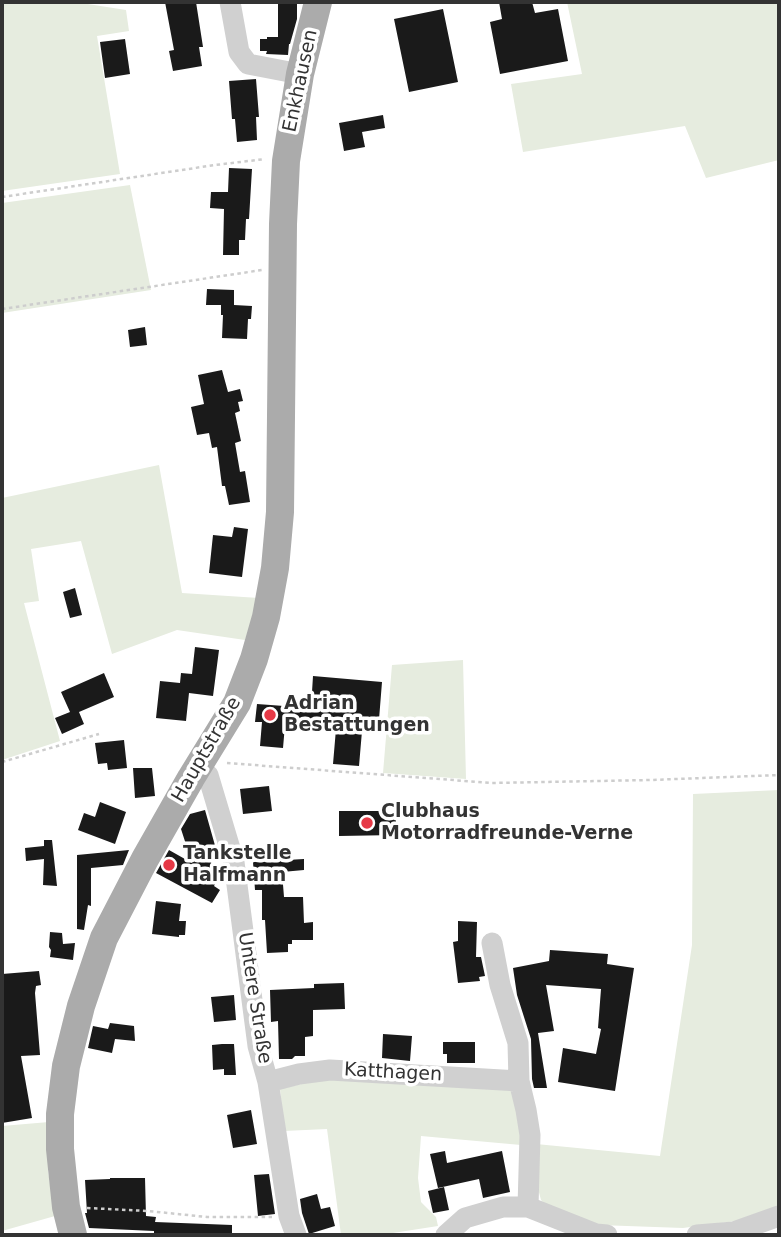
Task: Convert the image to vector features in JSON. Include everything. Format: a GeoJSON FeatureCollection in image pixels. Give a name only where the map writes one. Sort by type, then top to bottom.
{"type":"FeatureCollection","features":[{"type":"Feature","properties":{"kind":"main road","name":"Enkhausen"},"geometry":{"type":"LineString","coordinates":[[287,160],[300,74],[318,2]]}},
{"type":"Feature","properties":{"kind":"main road","name":"Hauptstraße"},"geometry":{"type":"LineString","coordinates":[[73,1235],[66,1207],[60,1149],[60,1114],[66,1066],[81,1006],[104,938],[145,859],[203,771],[237,703],[254,659],[275,568],[280,512],[287,160]]}},
{"type":"Feature","properties":{"kind":"street"},"geometry":{"type":"LineString","coordinates":[[230,2],[239,52],[248,64],[300,74]]}},
{"type":"Feature","properties":{"kind":"street","name":"Untere Straße"},"geometry":{"type":"LineString","coordinates":[[203,771],[234,862],[258,1046],[268,1082],[292,1226]]}},
{"type":"Feature","properties":{"kind":"street"},"geometry":{"type":"LineString","coordinates":[[492,943],[500,985],[518,1043],[519,1081],[530,1135],[528,1207]]}},
{"type":"Feature","properties":{"kind":"street","name":"Katthagen"},"geometry":{"type":"LineString","coordinates":[[268,1082],[330,1070],[519,1081]]}},
{"type":"Feature","properties":{"kind":"street"},"geometry":{"type":"LineString","coordinates":[[446,1235],[465,1218],[503,1208],[528,1207],[596,1234],[607,1235]]}},
{"type":"Feature","properties":{"kind":"street"},"geometry":{"type":"LineString","coordinates":[[697,1235],[734,1232],[779,1216]]}},
{"type":"Feature","properties":{"kind":"path"},"geometry":{"type":"LineString","coordinates":[[2,197],[215,165],[277,158],[287,160]]}},
{"type":"Feature","properties":{"kind":"path"},"geometry":{"type":"LineString","coordinates":[[2,309],[283,267]]}},
{"type":"Feature","properties":{"kind":"path"},"geometry":{"type":"LineString","coordinates":[[2,762],[99,734]]}},
{"type":"Feature","properties":{"kind":"path"},"geometry":{"type":"LineString","coordinates":[[203,771],[215,762],[492,783],[779,775]]}},
{"type":"Feature","properties":{"kind":"path"},"geometry":{"type":"LineString","coordinates":[[66,1207],[246,1218],[292,1226]]}},
{"type":"Feature","properties":{"kind":"shaded area"},"geometry":{"type":"Polygon","coordinates":[[[2,2],[75,2],[126,10],[129,31],[97,36],[120,174],[2,191],[2,2]]]}},
{"type":"Feature","properties":{"kind":"shaded area"},"geometry":{"type":"Polygon","coordinates":[[[567,2],[779,2],[779,160],[706,178],[685,126],[523,152],[511,84],[582,74],[567,2]]]}},
{"type":"Feature","properties":{"kind":"shaded area"},"geometry":{"type":"Polygon","coordinates":[[[130,185],[151,290],[2,313],[2,203],[130,185]]]}},
{"type":"Feature","properties":{"kind":"shaded area"},"geometry":{"type":"Polygon","coordinates":[[[159,465],[182,593],[259,598],[245,640],[177,630],[112,654],[81,541],[31,549],[39,601],[24,603],[60,741],[2,760],[2,498],[159,465]]]}},
{"type":"Feature","properties":{"kind":"shaded area"},"geometry":{"type":"Polygon","coordinates":[[[463,660],[466,779],[383,773],[392,665],[463,660]]]}},
{"type":"Feature","properties":{"kind":"shaded area"},"geometry":{"type":"Polygon","coordinates":[[[779,790],[779,1207],[759,1218],[683,1228],[599,1225],[552,1213],[541,1200],[536,1181],[536,1144],[660,1156],[692,945],[693,794],[779,790]]]}},
{"type":"Feature","properties":{"kind":"shaded area"},"geometry":{"type":"Polygon","coordinates":[[[336,1076],[510,1089],[517,1105],[521,1145],[421,1136],[418,1178],[421,1202],[436,1217],[438,1226],[380,1235],[341,1235],[327,1129],[284,1131],[280,1089],[336,1076]]]}},
{"type":"Feature","properties":{"kind":"shaded area"},"geometry":{"type":"Polygon","coordinates":[[[49,1122],[48,1171],[55,1216],[2,1231],[2,1126],[49,1122]]]}},
{"type":"Feature","properties":{"kind":"building"},"geometry":{"type":"Polygon","coordinates":[[[165,2],[196,2],[203,47],[199,47],[202,66],[173,71],[169,51],[174,50],[165,2]]]}},
{"type":"Feature","properties":{"kind":"building"},"geometry":{"type":"Polygon","coordinates":[[[278,2],[297,2],[297,19],[288,55],[266,54],[267,51],[260,51],[260,39],[278,37],[278,2]]]}},
{"type":"Feature","properties":{"kind":"building"},"geometry":{"type":"Polygon","coordinates":[[[499,2],[532,2],[535,13],[558,9],[568,61],[500,74],[490,22],[502,19],[499,2]]]}},
{"type":"Feature","properties":{"kind":"building"},"geometry":{"type":"Polygon","coordinates":[[[443,9],[458,82],[409,92],[394,19],[443,9]]]}},
{"type":"Feature","properties":{"kind":"building"},"geometry":{"type":"Polygon","coordinates":[[[125,39],[130,74],[105,78],[100,42],[125,39]]]}},
{"type":"Feature","properties":{"kind":"building"},"geometry":{"type":"Polygon","coordinates":[[[256,79],[259,117],[256,117],[257,140],[237,142],[229,81],[256,79]]]}},
{"type":"Feature","properties":{"kind":"building"},"geometry":{"type":"Polygon","coordinates":[[[383,115],[385,128],[362,132],[365,147],[344,151],[339,123],[383,115]]]}},
{"type":"Feature","properties":{"kind":"building"},"geometry":{"type":"Polygon","coordinates":[[[229,168],[252,169],[249,219],[246,219],[245,240],[239,240],[239,255],[223,255],[224,209],[210,208],[211,192],[228,192],[229,168]]]}},
{"type":"Feature","properties":{"kind":"building"},"geometry":{"type":"Polygon","coordinates":[[[207,289],[234,290],[234,305],[252,306],[247,339],[222,338],[221,305],[206,305],[207,289]]]}},
{"type":"Feature","properties":{"kind":"building"},"geometry":{"type":"Polygon","coordinates":[[[145,327],[147,345],[130,347],[128,330],[145,327]]]}},
{"type":"Feature","properties":{"kind":"building"},"geometry":{"type":"Polygon","coordinates":[[[222,370],[228,392],[240,389],[243,401],[238,402],[240,411],[235,413],[241,441],[235,443],[240,472],[245,471],[250,502],[229,505],[225,486],[222,486],[217,447],[212,448],[209,433],[197,435],[191,407],[204,404],[198,375],[222,370]]]}},
{"type":"Feature","properties":{"kind":"building"},"geometry":{"type":"Polygon","coordinates":[[[234,527],[248,529],[242,577],[209,573],[213,535],[232,537],[234,527]]]}},
{"type":"Feature","properties":{"kind":"building"},"geometry":{"type":"Polygon","coordinates":[[[75,588],[82,615],[70,618],[63,592],[75,588]]]}},
{"type":"Feature","properties":{"kind":"building"},"geometry":{"type":"Polygon","coordinates":[[[195,647],[219,650],[213,696],[189,693],[186,721],[156,718],[160,681],[180,683],[181,673],[192,674],[195,647]]]}},
{"type":"Feature","properties":{"kind":"building"},"geometry":{"type":"Polygon","coordinates":[[[104,673],[114,697],[79,712],[84,724],[62,734],[55,718],[70,712],[61,692],[104,673]]]}},
{"type":"Feature","properties":{"kind":"building"},"geometry":{"type":"Polygon","coordinates":[[[313,676],[382,682],[378,732],[362,731],[359,766],[333,764],[336,729],[285,725],[283,748],[260,746],[262,722],[255,722],[257,704],[311,708],[313,676]]]}},
{"type":"Feature","properties":{"kind":"building"},"geometry":{"type":"Polygon","coordinates":[[[124,740],[127,768],[108,770],[107,763],[98,764],[95,743],[124,740]]]}},
{"type":"Feature","properties":{"kind":"building"},"geometry":{"type":"Polygon","coordinates":[[[133,768],[152,768],[155,796],[135,798],[133,768]]]}},
{"type":"Feature","properties":{"kind":"building"},"geometry":{"type":"Polygon","coordinates":[[[269,786],[272,811],[243,814],[240,789],[269,786]]]}},
{"type":"Feature","properties":{"kind":"building"},"geometry":{"type":"Polygon","coordinates":[[[100,802],[126,812],[115,844],[78,830],[84,813],[95,817],[100,802]]]}},
{"type":"Feature","properties":{"kind":"building"},"geometry":{"type":"Polygon","coordinates":[[[205,810],[216,849],[211,863],[217,866],[214,871],[220,875],[214,886],[220,890],[212,903],[156,873],[169,850],[192,863],[181,829],[190,814],[205,810]]]}},
{"type":"Feature","properties":{"kind":"building","name":"Clubhaus Motorradfreunde-Verne"},"geometry":{"type":"Polygon","coordinates":[[[339,811],[396,811],[396,835],[339,836],[339,811]]]}},
{"type":"Feature","properties":{"kind":"building"},"geometry":{"type":"Polygon","coordinates":[[[44,840],[52,840],[57,886],[43,885],[44,859],[26,861],[25,848],[44,846],[44,840]]]}},
{"type":"Feature","properties":{"kind":"building"},"geometry":{"type":"Polygon","coordinates":[[[129,850],[123,865],[91,868],[91,906],[88,905],[84,930],[77,929],[77,855],[129,850]]]}},
{"type":"Feature","properties":{"kind":"building"},"geometry":{"type":"Polygon","coordinates":[[[304,859],[304,870],[282,872],[284,897],[303,897],[304,923],[313,922],[313,940],[292,940],[292,944],[288,944],[288,952],[267,953],[265,920],[262,920],[262,890],[255,890],[253,862],[304,859]]]}},
{"type":"Feature","properties":{"kind":"building"},"geometry":{"type":"Polygon","coordinates":[[[156,901],[181,904],[179,921],[186,921],[185,935],[179,937],[152,934],[156,901]]]}},
{"type":"Feature","properties":{"kind":"building"},"geometry":{"type":"Polygon","coordinates":[[[458,921],[477,922],[476,957],[481,957],[485,976],[479,977],[480,981],[458,983],[453,942],[458,941],[458,921]]]}},
{"type":"Feature","properties":{"kind":"building"},"geometry":{"type":"Polygon","coordinates":[[[50,932],[62,933],[63,944],[75,943],[73,960],[50,957],[50,932]]]}},
{"type":"Feature","properties":{"kind":"building"},"geometry":{"type":"Polygon","coordinates":[[[550,950],[608,954],[607,964],[634,968],[615,1091],[558,1082],[563,1048],[596,1054],[601,1029],[598,1028],[601,989],[546,985],[554,1031],[538,1033],[547,1088],[534,1088],[531,1039],[517,995],[513,968],[549,961],[550,950]]]}},
{"type":"Feature","properties":{"kind":"building"},"geometry":{"type":"Polygon","coordinates":[[[39,971],[41,985],[36,986],[35,993],[40,1055],[21,1056],[32,1118],[2,1123],[2,974],[39,971]]]}},
{"type":"Feature","properties":{"kind":"building"},"geometry":{"type":"Polygon","coordinates":[[[344,983],[345,1009],[313,1010],[313,1036],[305,1037],[305,1056],[279,1059],[278,1021],[271,1022],[270,990],[314,988],[314,984],[344,983]]]}},
{"type":"Feature","properties":{"kind":"building"},"geometry":{"type":"Polygon","coordinates":[[[234,995],[236,1020],[214,1022],[211,997],[234,995]]]}},
{"type":"Feature","properties":{"kind":"building"},"geometry":{"type":"Polygon","coordinates":[[[110,1023],[134,1026],[135,1041],[115,1039],[112,1053],[88,1048],[93,1026],[108,1029],[110,1023]]]}},
{"type":"Feature","properties":{"kind":"building"},"geometry":{"type":"Polygon","coordinates":[[[383,1034],[412,1036],[410,1061],[382,1058],[383,1034]]]}},
{"type":"Feature","properties":{"kind":"building"},"geometry":{"type":"Polygon","coordinates":[[[443,1042],[475,1042],[475,1063],[447,1063],[447,1054],[443,1054],[443,1042]]]}},
{"type":"Feature","properties":{"kind":"building"},"geometry":{"type":"Polygon","coordinates":[[[234,1044],[236,1075],[224,1075],[224,1069],[213,1070],[212,1045],[234,1044]]]}},
{"type":"Feature","properties":{"kind":"building"},"geometry":{"type":"Polygon","coordinates":[[[251,1110],[257,1144],[233,1148],[227,1115],[251,1110]]]}},
{"type":"Feature","properties":{"kind":"building"},"geometry":{"type":"Polygon","coordinates":[[[445,1151],[447,1163],[502,1151],[510,1192],[483,1198],[479,1179],[438,1188],[430,1154],[445,1151]]]}},
{"type":"Feature","properties":{"kind":"building"},"geometry":{"type":"Polygon","coordinates":[[[269,1174],[275,1214],[258,1216],[254,1175],[269,1174]]]}},
{"type":"Feature","properties":{"kind":"building"},"geometry":{"type":"Polygon","coordinates":[[[145,1178],[146,1216],[156,1217],[155,1222],[232,1225],[232,1235],[154,1235],[154,1231],[89,1228],[85,1213],[85,1180],[145,1178]]]}},
{"type":"Feature","properties":{"kind":"building"},"geometry":{"type":"Polygon","coordinates":[[[444,1187],[449,1210],[433,1213],[428,1191],[444,1187]]]}},
{"type":"Feature","properties":{"kind":"building"},"geometry":{"type":"Polygon","coordinates":[[[317,1194],[321,1209],[330,1207],[335,1226],[309,1234],[300,1199],[317,1194]]]}},
{"type":"Feature","properties":{"kind":"place","name":"Adrian Bestattungen"},"geometry":{"type":"Point","coordinates":[270,715]}},
{"type":"Feature","properties":{"kind":"place","name":"Clubhaus Motorradfreunde-Verne"},"geometry":{"type":"Point","coordinates":[367,823]}},
{"type":"Feature","properties":{"kind":"place","name":"Tankstelle Halfmann"},"geometry":{"type":"Point","coordinates":[169,865]}}]}
